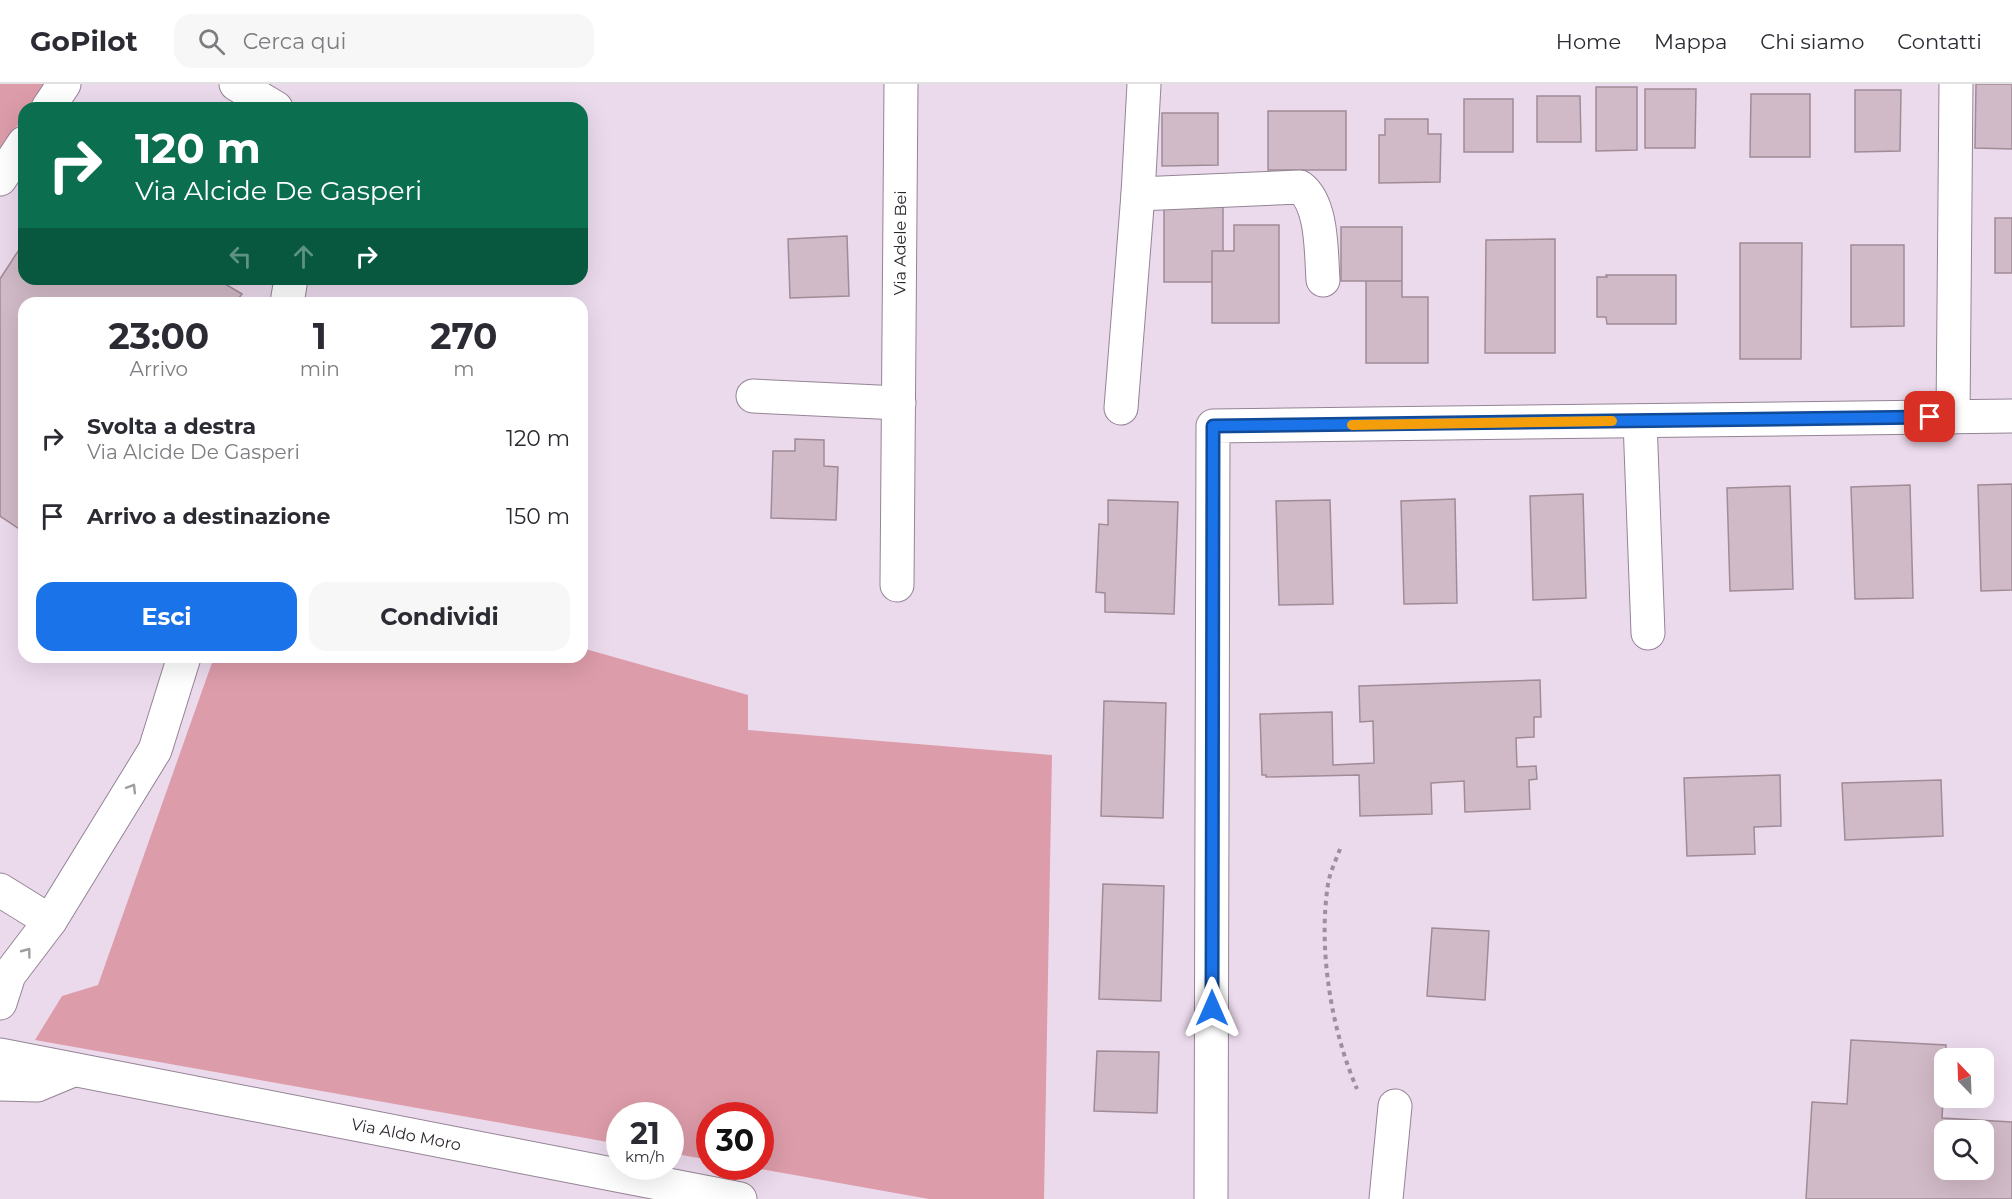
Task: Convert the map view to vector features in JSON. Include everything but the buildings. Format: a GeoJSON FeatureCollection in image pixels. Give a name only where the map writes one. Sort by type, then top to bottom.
{"type":"FeatureCollection","features":[{"type":"Feature","properties":{"kind":"street"},"geometry":{"type":"LineString","coordinates":[[52,102],[64,84]]}},
{"type":"Feature","properties":{"kind":"street"},"geometry":{"type":"LineString","coordinates":[[226,102],[237,84],[266,102]]}},
{"type":"Feature","properties":{"kind":"street","name":"Via Adele Bei"},"geometry":{"type":"LineString","coordinates":[[897,585],[901,84]]}},
{"type":"Feature","properties":{"kind":"street"},"geometry":{"type":"LineString","coordinates":[[1121,408],[1138,194],[1144,84]]}},
{"type":"Feature","properties":{"kind":"street"},"geometry":{"type":"LineString","coordinates":[[1953,417],[1956,84]]}},
{"type":"Feature","properties":{"kind":"street"},"geometry":{"type":"LineString","coordinates":[[0,179],[18,152]]}},
{"type":"Feature","properties":{"kind":"street"},"geometry":{"type":"LineString","coordinates":[[1138,194],[1300,187],[1308,193],[1316,210],[1323,280]]}},
{"type":"Feature","properties":{"kind":"street"},"geometry":{"type":"LineString","coordinates":[[753,396],[898,403]]}},
{"type":"Feature","properties":{"kind":"street"},"geometry":{"type":"LineString","coordinates":[[1211,1199],[1213,426],[2012,416]]}},
{"type":"Feature","properties":{"kind":"street"},"geometry":{"type":"LineString","coordinates":[[1640,421],[1648,633]]}},
{"type":"Feature","properties":{"kind":"street"},"geometry":{"type":"LineString","coordinates":[[0,1003],[9,975],[50,921],[155,750],[182,663]]}},
{"type":"Feature","properties":{"kind":"street"},"geometry":{"type":"LineString","coordinates":[[0,890],[50,921]]}},
{"type":"Feature","properties":{"kind":"street","name":"Via Aldo Moro"},"geometry":{"type":"LineString","coordinates":[[0,1055],[740,1199]]}},
{"type":"Feature","properties":{"kind":"street"},"geometry":{"type":"LineString","coordinates":[[0,1084],[37,1085],[73,1070]]}},
{"type":"Feature","properties":{"kind":"street"},"geometry":{"type":"LineString","coordinates":[[1386,1199],[1395,1106]]}},
{"type":"Feature","properties":{"kind":"path"},"geometry":{"type":"LineString","coordinates":[[1340,849],[1328,882],[1325,921],[1329,992],[1345,1062],[1357,1089]]}},
{"type":"Feature","properties":{"kind":"shaded area"},"geometry":{"type":"Polygon","coordinates":[[[0,84],[45,84],[33,102],[18,102],[18,125],[0,151],[0,84]]]}},
{"type":"Feature","properties":{"kind":"shaded area"},"geometry":{"type":"Polygon","coordinates":[[[588,650],[748,695],[748,730],[1052,755],[1044,1199],[929,1199],[774,1171],[774,1102],[696,1102],[696,1158],[684,1155],[684,1102],[606,1102],[606,1142],[35,1040],[62,996],[98,985],[212,663],[588,663],[588,650]]]}},
{"type":"Feature","properties":{"kind":"slow traffic"},"geometry":{"type":"LineString","coordinates":[[1352,425],[1612,421]]}},
{"type":"Feature","properties":{"kind":"route"},"geometry":{"type":"LineString","coordinates":[[1212,1008],[1213,426],[1930,417]]}}]}
